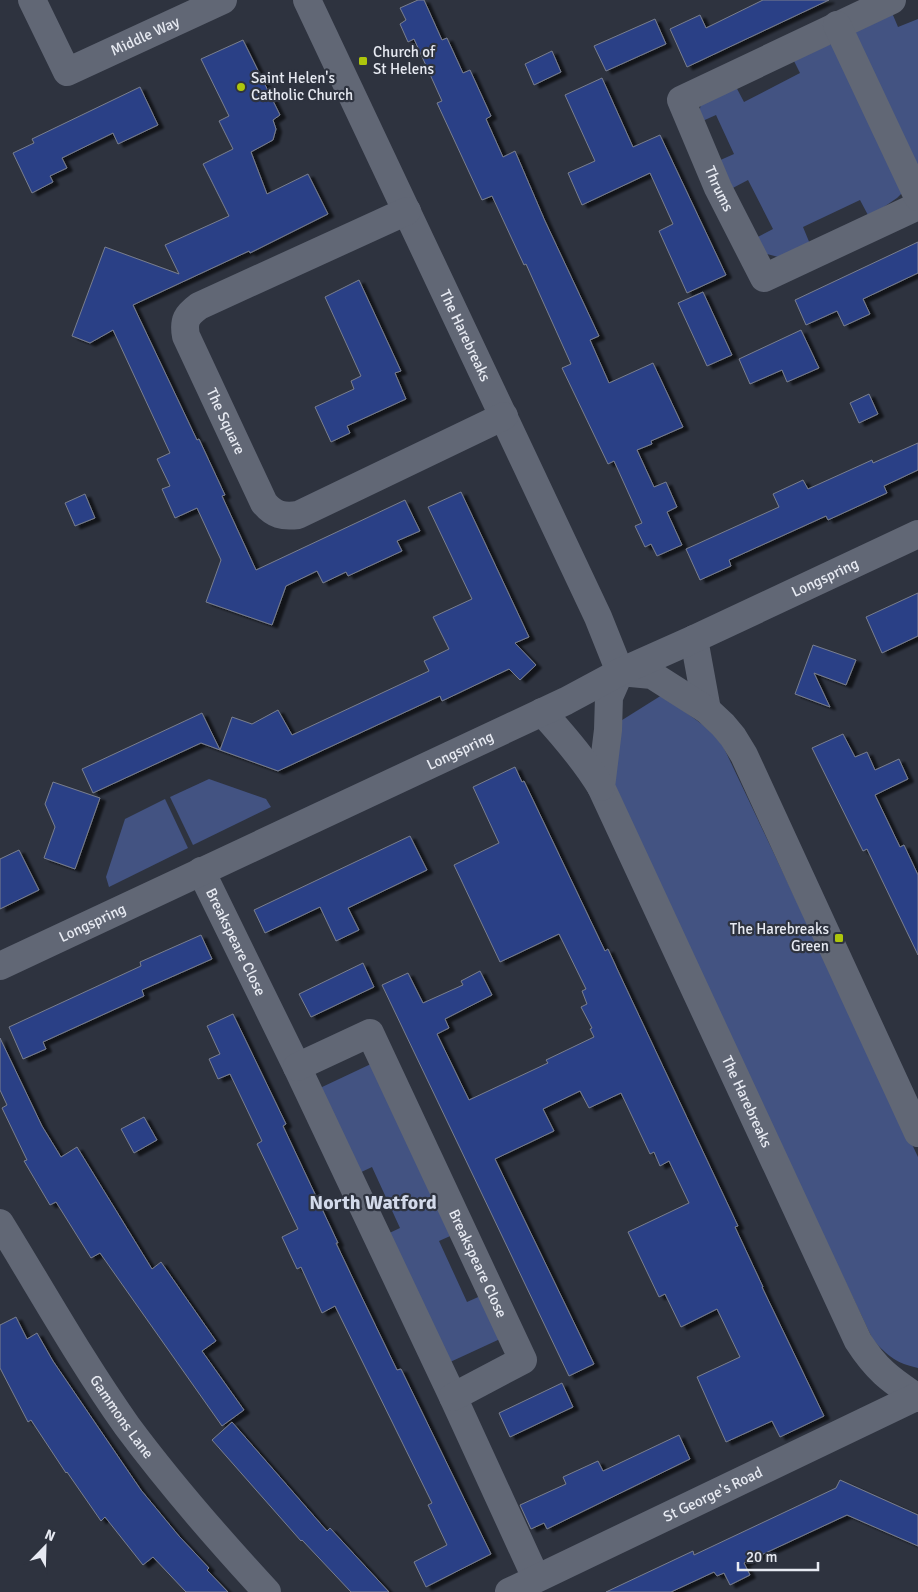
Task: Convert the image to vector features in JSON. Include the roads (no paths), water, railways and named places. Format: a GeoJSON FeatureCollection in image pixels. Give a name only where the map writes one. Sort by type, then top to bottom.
{"type":"FeatureCollection","features":[{"type":"Feature","properties":{"kind":"street","name":"Middle Way"},"geometry":{"type":"LineString","coordinates":[[32,0],[67,72],[223,0]]}},
{"type":"Feature","properties":{"kind":"street","name":"The Harebreaks"},"geometry":{"type":"LineString","coordinates":[[307,0],[598,617],[620,672]]}},
{"type":"Feature","properties":{"kind":"street","name":"Thrums"},"geometry":{"type":"LineString","coordinates":[[892,0],[681,100],[718,188],[764,278],[918,206]]}},
{"type":"Feature","properties":{"kind":"street"},"geometry":{"type":"LineString","coordinates":[[837,25],[918,197]]}},
{"type":"Feature","properties":{"kind":"street","name":"The Square"},"geometry":{"type":"LineString","coordinates":[[407,211],[199,306],[190,313],[184,327],[186,336],[264,503],[278,515],[298,515],[504,416]]}},
{"type":"Feature","properties":{"kind":"street","name":"Longspring"},"geometry":{"type":"LineString","coordinates":[[0,966],[542,712],[620,672],[918,534]]}},
{"type":"Feature","properties":{"kind":"street"},"geometry":{"type":"LineString","coordinates":[[694,639],[707,710]]}},
{"type":"Feature","properties":{"kind":"street"},"geometry":{"type":"LineString","coordinates":[[601,787],[608,730],[609,697],[620,672],[652,675],[707,710],[723,725],[734,738],[744,755],[918,1132]]}},
{"type":"Feature","properties":{"kind":"street","name":"The Harebreaks"},"geometry":{"type":"LineString","coordinates":[[542,712],[584,760],[601,787],[858,1340],[871,1361],[886,1376],[918,1397]]}},
{"type":"Feature","properties":{"kind":"street","name":"Breakspeare Close"},"geometry":{"type":"LineString","coordinates":[[202,871],[453,1397],[536,1578]]}},
{"type":"Feature","properties":{"kind":"street","name":"Breakspeare Close"},"geometry":{"type":"LineString","coordinates":[[297,1067],[370,1033],[523,1360],[453,1397]]}},
{"type":"Feature","properties":{"kind":"street","name":"Gammons Lane"},"geometry":{"type":"LineString","coordinates":[[0,1223],[80,1354],[127,1425],[169,1480],[233,1556],[267,1592]]}},
{"type":"Feature","properties":{"kind":"street","name":"St George's Road"},"geometry":{"type":"LineString","coordinates":[[509,1592],[918,1397]]}},
{"type":"Feature","properties":{"kind":"place","name":"Church of St Helens"},"geometry":{"type":"Point","coordinates":[363,61]}},
{"type":"Feature","properties":{"kind":"place","name":"Saint Helen's Catholic Church"},"geometry":{"type":"Point","coordinates":[241,87]}},
{"type":"Feature","properties":{"kind":"place","name":"The Harebreaks Green"},"geometry":{"type":"Point","coordinates":[839,938]}},
{"type":"Feature","properties":{"kind":"district","name":"North Watford"},"geometry":{"type":"Point","coordinates":[373,1202]}}]}
